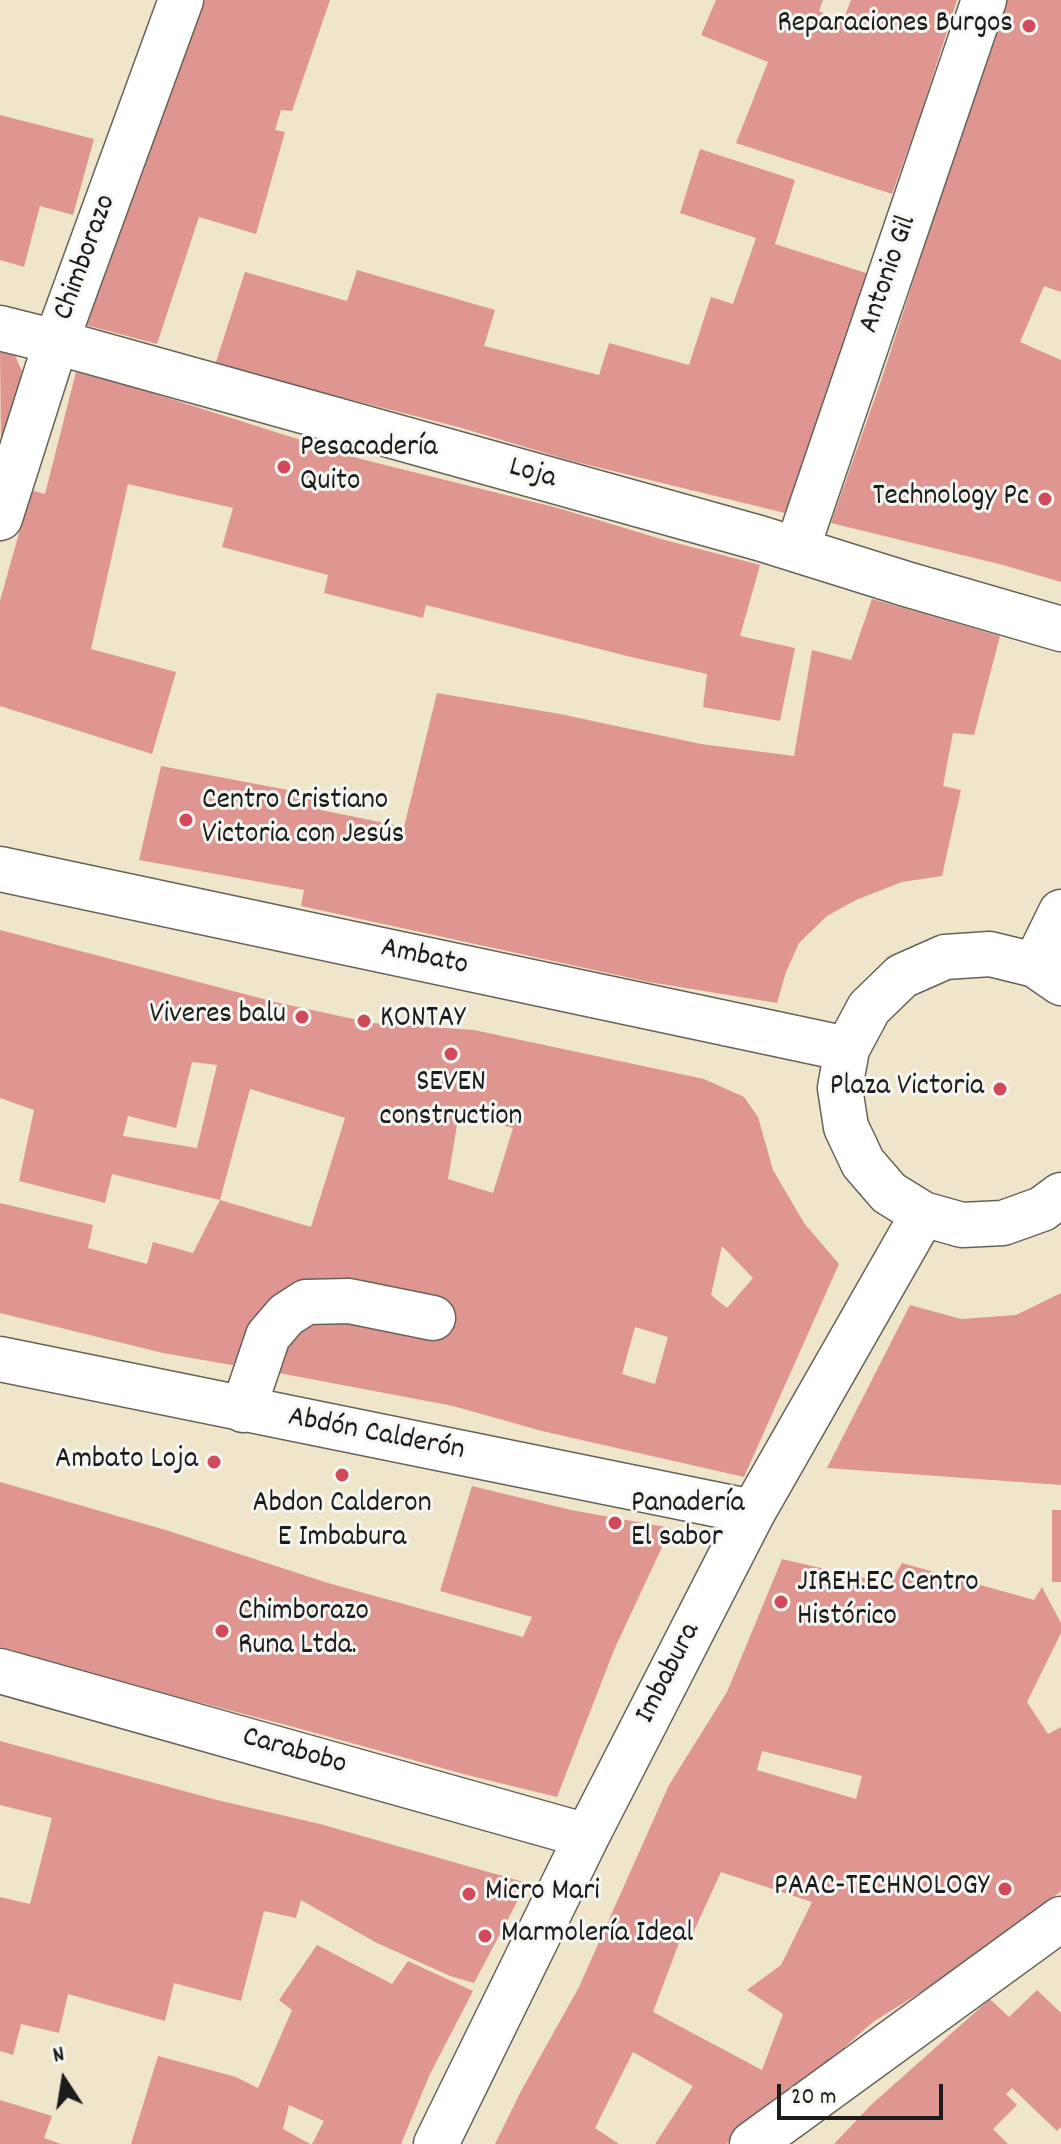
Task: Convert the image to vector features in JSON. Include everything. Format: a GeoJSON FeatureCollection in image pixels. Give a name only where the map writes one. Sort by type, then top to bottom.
{"type":"FeatureCollection","features":[{"type":"Feature","properties":{"kind":"street","name":"Chimborazo"},"geometry":{"type":"LineString","coordinates":[[0,518],[56,342],[181,0]]}},
{"type":"Feature","properties":{"kind":"street","name":"Antonio Gil"},"geometry":{"type":"LineString","coordinates":[[797,549],[984,0]]}},
{"type":"Feature","properties":{"kind":"street","name":"Loja"},"geometry":{"type":"LineString","coordinates":[[0,328],[797,549],[1061,629]]}},
{"type":"Feature","properties":{"kind":"street","name":"Ambato"},"geometry":{"type":"LineString","coordinates":[[0,869],[847,1049]]}},
{"type":"Feature","properties":{"kind":"street"},"geometry":{"type":"LineString","coordinates":[[1061,912],[1048,974],[990,954],[945,957],[902,976],[869,1008],[847,1049],[840,1088],[846,1127],[863,1163],[889,1193],[923,1214],[962,1225],[1003,1223],[1042,1209],[1061,1195]]}},
{"type":"Feature","properties":{"kind":"street","name":"Imbabura"},"geometry":{"type":"LineString","coordinates":[[436,2144],[587,1836],[753,1512],[923,1214]]}},
{"type":"Feature","properties":{"kind":"street"},"geometry":{"type":"LineString","coordinates":[[243,1410],[268,1336],[286,1315],[306,1302],[349,1301],[433,1318]]}},
{"type":"Feature","properties":{"kind":"street","name":"Abdón Calderón"},"geometry":{"type":"LineString","coordinates":[[0,1359],[753,1512]]}},
{"type":"Feature","properties":{"kind":"street","name":"Carabobo"},"geometry":{"type":"LineString","coordinates":[[0,1671],[587,1836]]}},
{"type":"Feature","properties":{"kind":"street"},"geometry":{"type":"LineString","coordinates":[[752,2144],[1061,1919]]}},
{"type":"Feature","properties":{"kind":"building"},"geometry":{"type":"Polygon","coordinates":[[[205,0],[330,0],[292,111],[281,110],[275,130],[285,132],[256,234],[199,217],[157,344],[82,324],[135,193],[205,0]]]}},
{"type":"Feature","properties":{"kind":"building"},"geometry":{"type":"Polygon","coordinates":[[[716,0],[823,0],[819,11],[843,21],[851,0],[957,0],[892,194],[736,143],[768,62],[701,35],[716,0]]]}},
{"type":"Feature","properties":{"kind":"building"},"geometry":{"type":"Polygon","coordinates":[[[1004,0],[1061,0],[1061,292],[1044,286],[1020,342],[1061,360],[1061,582],[831,523],[883,375],[1004,0]]]}},
{"type":"Feature","properties":{"kind":"building"},"geometry":{"type":"Polygon","coordinates":[[[0,115],[94,139],[73,215],[40,206],[24,267],[0,260],[0,115]]]}},
{"type":"Feature","properties":{"kind":"building"},"geometry":{"type":"Polygon","coordinates":[[[700,149],[795,180],[775,244],[869,274],[785,513],[572,461],[458,427],[215,365],[245,272],[347,301],[357,270],[495,310],[484,346],[599,375],[609,343],[689,365],[711,297],[733,304],[756,238],[680,213],[700,149]]]}},
{"type":"Feature","properties":{"kind":"building"},"geometry":{"type":"Polygon","coordinates":[[[0,344],[13,351],[22,371],[1,448],[0,344]]]}},
{"type":"Feature","properties":{"kind":"building"},"geometry":{"type":"Polygon","coordinates":[[[76,372],[361,459],[558,508],[760,565],[740,636],[795,648],[780,721],[703,707],[707,674],[426,605],[423,618],[324,593],[328,575],[222,547],[233,508],[128,484],[91,649],[176,672],[152,754],[0,706],[0,601],[31,490],[45,494],[76,372]]]}},
{"type":"Feature","properties":{"kind":"building"},"geometry":{"type":"Polygon","coordinates":[[[872,599],[1000,636],[974,735],[953,733],[943,786],[961,790],[942,876],[902,882],[856,900],[827,916],[799,943],[777,1003],[649,982],[301,906],[304,890],[139,860],[161,766],[325,797],[321,810],[404,827],[437,693],[560,714],[701,744],[794,756],[812,650],[851,660],[872,599]]]}},
{"type":"Feature","properties":{"kind":"building"},"geometry":{"type":"Polygon","coordinates":[[[0,930],[275,1002],[372,1023],[474,1030],[704,1079],[744,1097],[758,1117],[773,1170],[804,1223],[839,1264],[744,1477],[542,1431],[453,1406],[263,1370],[292,1279],[260,1370],[163,1353],[0,1313],[0,1203],[93,1225],[88,1248],[147,1264],[153,1242],[193,1253],[220,1200],[112,1174],[105,1203],[19,1181],[34,1110],[0,1098],[0,930]],[[192,1062],[176,1128],[128,1116],[123,1136],[197,1148],[217,1065],[192,1062]],[[250,1089],[220,1200],[311,1227],[345,1118],[250,1089]],[[459,1113],[448,1179],[493,1193],[513,1128],[459,1113]],[[722,1246],[711,1295],[727,1308],[753,1278],[722,1246]],[[635,1327],[622,1374],[655,1384],[668,1337],[635,1327]]]}},
{"type":"Feature","properties":{"kind":"building"},"geometry":{"type":"Polygon","coordinates":[[[1061,1293],[1061,1485],[827,1468],[910,1305],[961,1319],[1016,1315],[1061,1293]]]}},
{"type":"Feature","properties":{"kind":"building"},"geometry":{"type":"Polygon","coordinates":[[[0,1482],[169,1531],[328,1583],[523,1637],[532,1617],[440,1591],[472,1486],[571,1510],[671,1528],[614,1650],[557,1797],[109,1679],[0,1647],[0,1482]]]}},
{"type":"Feature","properties":{"kind":"building"},"geometry":{"type":"Polygon","coordinates":[[[1052,1510],[1061,1510],[1061,1582],[1052,1582],[1052,1510]]]}},
{"type":"Feature","properties":{"kind":"building"},"geometry":{"type":"Polygon","coordinates":[[[782,1559],[890,1584],[902,1563],[1034,1600],[1042,1587],[1061,1623],[1061,1633],[1027,1702],[1048,1734],[1061,1727],[1061,1891],[999,1943],[873,2022],[800,2086],[726,2144],[655,2144],[693,2086],[633,2052],[595,2128],[619,2144],[495,2144],[579,1987],[669,1785],[727,1692],[782,1559]],[[762,1751],[757,1770],[856,1799],[862,1776],[762,1751]],[[721,1872],[693,1933],[685,1927],[653,2012],[762,2070],[783,2014],[747,1990],[781,1965],[812,1902],[721,1872]]]}},
{"type":"Feature","properties":{"kind":"building"},"geometry":{"type":"Polygon","coordinates":[[[0,1741],[217,1800],[320,1824],[527,1883],[474,1983],[450,1976],[375,1942],[301,1900],[296,1918],[264,1911],[241,2001],[174,1983],[165,2021],[68,1994],[59,2033],[21,2024],[13,2055],[0,2051],[0,1897],[30,1904],[52,1818],[0,1805],[0,1741]]]}},
{"type":"Feature","properties":{"kind":"building"},"geometry":{"type":"Polygon","coordinates":[[[317,1945],[392,1984],[408,1961],[473,1991],[430,2074],[401,2144],[312,2144],[324,2121],[289,2105],[283,2129],[310,2144],[131,2144],[158,2056],[236,2077],[258,2088],[292,2010],[279,2000],[317,1945]]]}},
{"type":"Feature","properties":{"kind":"building"},"geometry":{"type":"Polygon","coordinates":[[[1037,1990],[1061,2013],[1061,2127],[1057,2131],[1012,2088],[1006,2094],[1017,2105],[993,2129],[1008,2144],[834,2144],[871,2105],[990,1999],[1009,2017],[1037,1990]]]}},
{"type":"Feature","properties":{"kind":"building"},"geometry":{"type":"Polygon","coordinates":[[[0,2100],[52,2116],[44,2138],[61,2144],[0,2144],[0,2100]]]}},
{"type":"Feature","properties":{"kind":"place","name":"Reparaciones Burgos"},"geometry":{"type":"Point","coordinates":[1029,26]}},
{"type":"Feature","properties":{"kind":"place","name":"Pesacadería Quito"},"geometry":{"type":"Point","coordinates":[284,467]}},
{"type":"Feature","properties":{"kind":"place","name":"Technology Pc"},"geometry":{"type":"Point","coordinates":[1045,499]}},
{"type":"Feature","properties":{"kind":"place","name":"Centro Cristiano Victoria con Jesús"},"geometry":{"type":"Point","coordinates":[186,820]}},
{"type":"Feature","properties":{"kind":"place","name":"Viveres balu"},"geometry":{"type":"Point","coordinates":[302,1017]}},
{"type":"Feature","properties":{"kind":"place","name":"KONTAY"},"geometry":{"type":"Point","coordinates":[364,1021]}},
{"type":"Feature","properties":{"kind":"place","name":"SEVEN construction"},"geometry":{"type":"Point","coordinates":[451,1054]}},
{"type":"Feature","properties":{"kind":"place","name":"Plaza Victoria"},"geometry":{"type":"Point","coordinates":[1000,1089]}},
{"type":"Feature","properties":{"kind":"place","name":"Ambato Loja"},"geometry":{"type":"Point","coordinates":[214,1462]}},
{"type":"Feature","properties":{"kind":"place","name":"Abdon Calderon E Imbabura"},"geometry":{"type":"Point","coordinates":[342,1475]}},
{"type":"Feature","properties":{"kind":"place","name":"Panadería El sabor"},"geometry":{"type":"Point","coordinates":[615,1523]}},
{"type":"Feature","properties":{"kind":"place","name":"JIREH.EC Centro Histórico"},"geometry":{"type":"Point","coordinates":[781,1602]}},
{"type":"Feature","properties":{"kind":"place","name":"Chimborazo Runa Ltda."},"geometry":{"type":"Point","coordinates":[222,1631]}},
{"type":"Feature","properties":{"kind":"place","name":"PAAC-TECHNOLOGY"},"geometry":{"type":"Point","coordinates":[1005,1889]}},
{"type":"Feature","properties":{"kind":"place","name":"Micro Mari"},"geometry":{"type":"Point","coordinates":[469,1894]}},
{"type":"Feature","properties":{"kind":"place","name":"Marmolería Ideal"},"geometry":{"type":"Point","coordinates":[485,1936]}}]}
